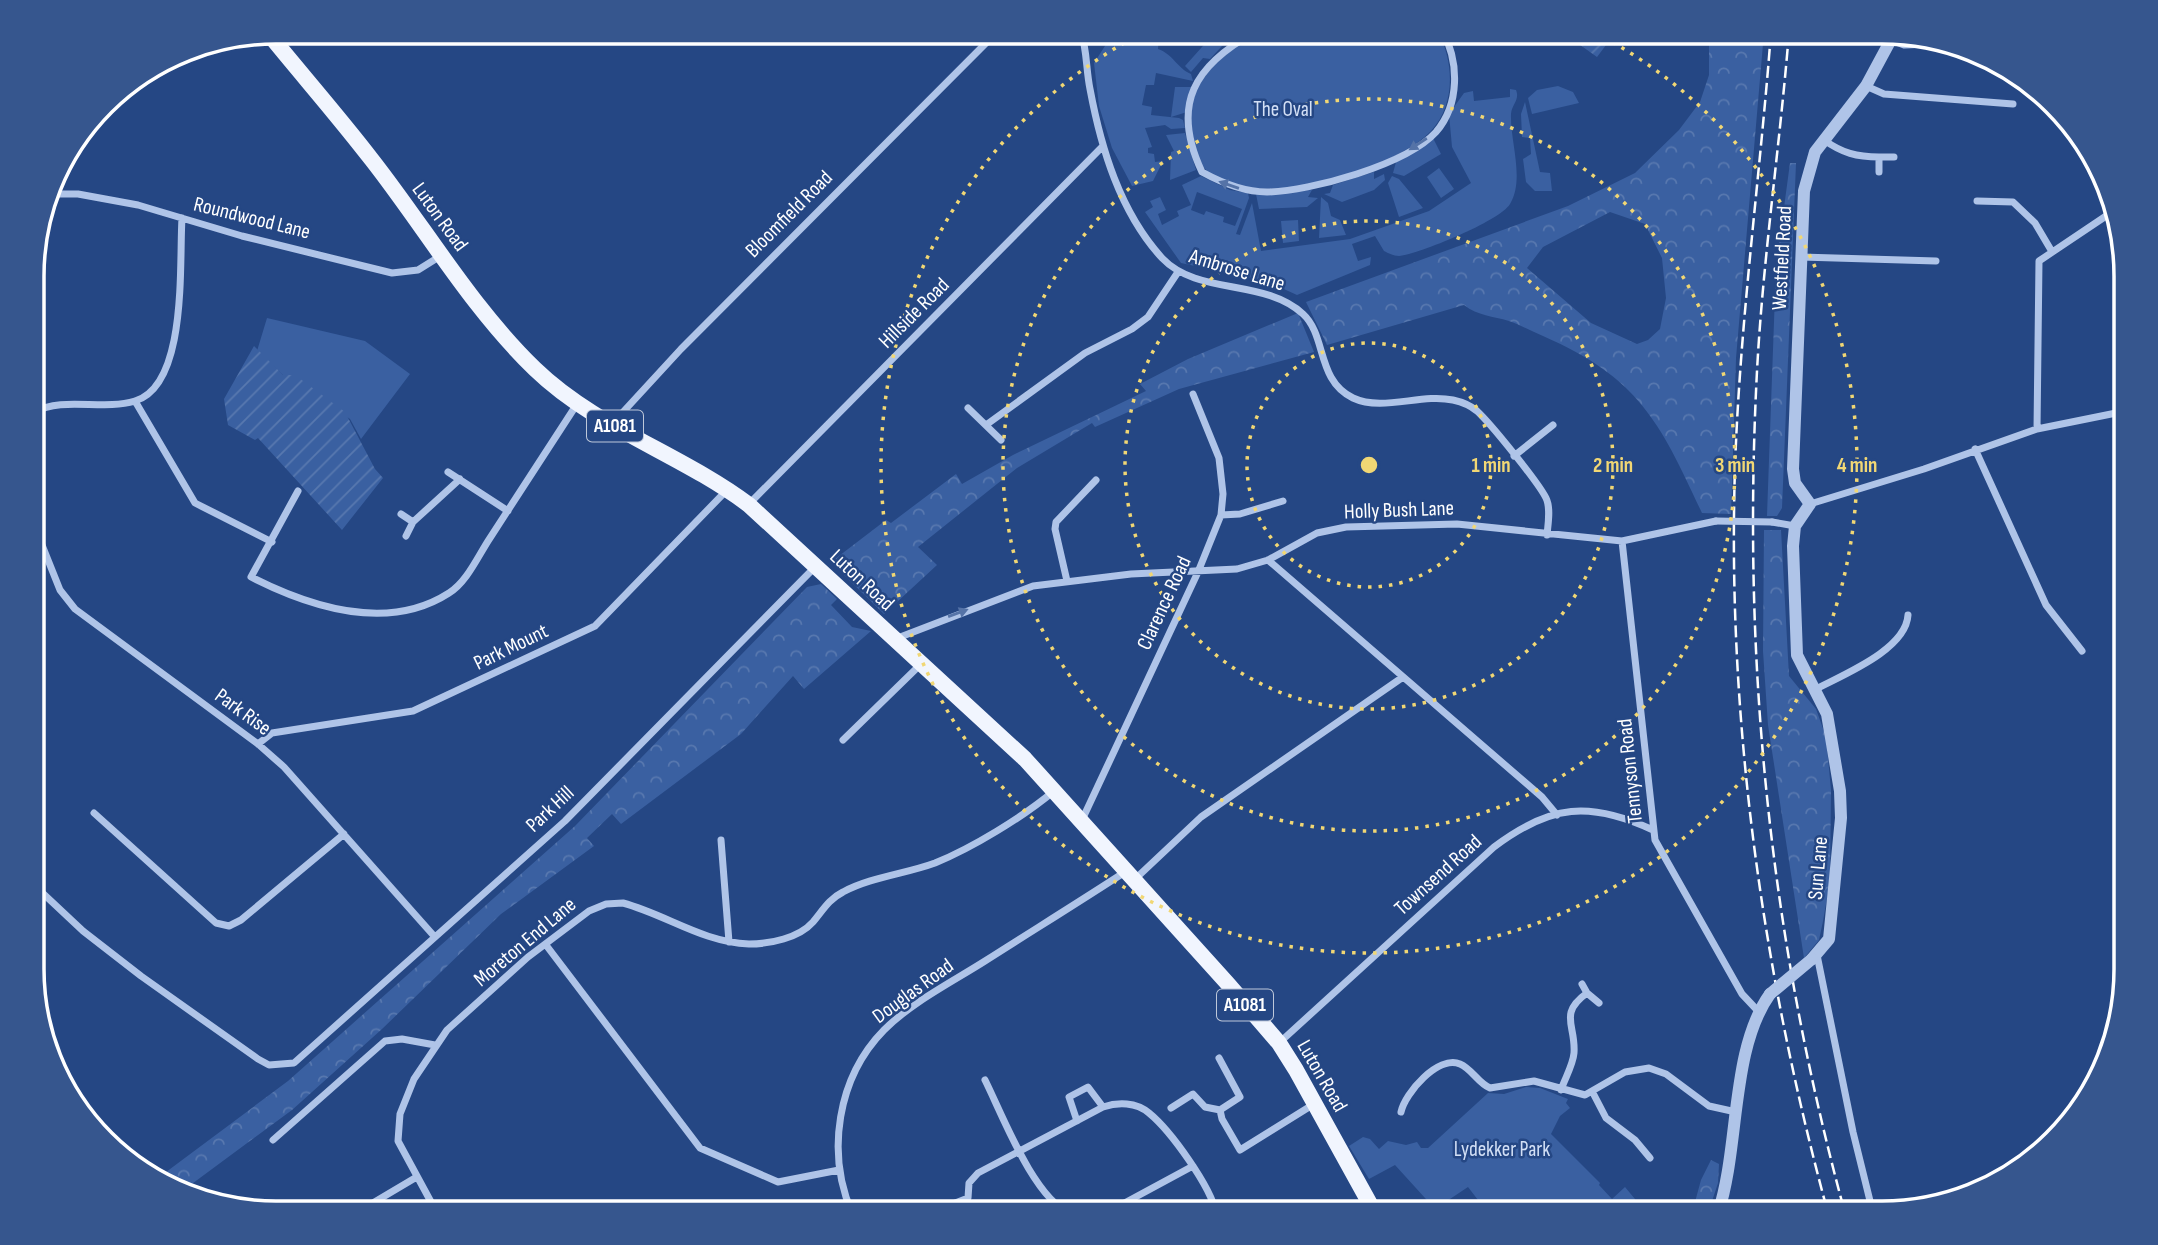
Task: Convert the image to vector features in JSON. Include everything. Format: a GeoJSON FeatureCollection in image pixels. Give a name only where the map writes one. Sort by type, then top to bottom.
{"type":"FeatureCollection","features":[{"type":"Feature","properties":{"kind":"main road","name":"Luton Road"},"geometry":{"type":"LineString","coordinates":[[277,44],[372,160],[497,328],[535,369],[577,404],[728,489],[749,505],[1056,790],[1279,1044],[1368,1201]]}},
{"type":"Feature","properties":{"kind":"street","name":"Bloomfield Road"},"geometry":{"type":"LineString","coordinates":[[612,424],[681,348],[985,44]]}},
{"type":"Feature","properties":{"kind":"street","name":"Ambrose Lane"},"geometry":{"type":"LineString","coordinates":[[1083,44],[1103,146],[1128,209],[1147,241],[1178,272],[1266,295],[1288,304],[1308,320],[1335,384],[1353,398],[1370,402],[1439,399],[1461,402],[1478,412],[1546,498],[1547,535]]}},
{"type":"Feature","properties":{"kind":"street"},"geometry":{"type":"LineString","coordinates":[[1232,44],[1225,48],[1194,84],[1189,110],[1194,157],[1202,172],[1239,189],[1266,192],[1335,182],[1384,163],[1436,131],[1455,90],[1448,44]]}},
{"type":"Feature","properties":{"kind":"street","name":"Westfield Road"},"geometry":{"type":"LineString","coordinates":[[1810,505],[1795,483],[1793,469],[1801,257],[1808,170],[1824,140],[1866,86],[1888,44]]}},
{"type":"Feature","properties":{"kind":"street"},"geometry":{"type":"LineString","coordinates":[[1866,86],[1884,94],[2013,104]]}},
{"type":"Feature","properties":{"kind":"street"},"geometry":{"type":"LineString","coordinates":[[1824,140],[1839,151],[1859,157],[1894,157]]}},
{"type":"Feature","properties":{"kind":"street","name":"Hillside Road"},"geometry":{"type":"LineString","coordinates":[[749,505],[1103,146]]}},
{"type":"Feature","properties":{"kind":"street"},"geometry":{"type":"LineString","coordinates":[[1879,157],[1879,172]]}},
{"type":"Feature","properties":{"kind":"street","name":"Roundwood Lane"},"geometry":{"type":"LineString","coordinates":[[58,195],[99,197],[392,274],[418,270],[442,255]]}},
{"type":"Feature","properties":{"kind":"street"},"geometry":{"type":"LineString","coordinates":[[1977,201],[2013,202],[2035,223],[2051,250]]}},
{"type":"Feature","properties":{"kind":"street"},"geometry":{"type":"LineString","coordinates":[[2037,429],[2038,266],[2042,257],[2051,250],[2106,216]]}},
{"type":"Feature","properties":{"kind":"street"},"geometry":{"type":"LineString","coordinates":[[44,408],[135,401],[155,388],[167,370],[174,349],[182,218]]}},
{"type":"Feature","properties":{"kind":"street"},"geometry":{"type":"LineString","coordinates":[[1801,257],[1936,261]]}},
{"type":"Feature","properties":{"kind":"street"},"geometry":{"type":"LineString","coordinates":[[986,425],[1084,353],[1132,329],[1147,317],[1178,272]]}},
{"type":"Feature","properties":{"kind":"street","name":"Clarence Road"},"geometry":{"type":"LineString","coordinates":[[1082,820],[1222,515],[1223,494],[1219,458],[1193,394]]}},
{"type":"Feature","properties":{"kind":"street"},"geometry":{"type":"LineString","coordinates":[[135,401],[195,503],[272,542]]}},
{"type":"Feature","properties":{"kind":"street"},"geometry":{"type":"LineString","coordinates":[[298,491],[251,577],[311,605],[342,611],[402,610],[432,601],[458,586],[577,404]]}},
{"type":"Feature","properties":{"kind":"street"},"geometry":{"type":"LineString","coordinates":[[968,408],[1001,440]]}},
{"type":"Feature","properties":{"kind":"street"},"geometry":{"type":"LineString","coordinates":[[1795,526],[1810,505],[2037,429],[2114,413]]}},
{"type":"Feature","properties":{"kind":"street"},"geometry":{"type":"LineString","coordinates":[[1514,456],[1553,425]]}},
{"type":"Feature","properties":{"kind":"street"},"geometry":{"type":"LineString","coordinates":[[1975,449],[2046,605],[2082,651]]}},
{"type":"Feature","properties":{"kind":"street"},"geometry":{"type":"LineString","coordinates":[[449,472],[508,511]]}},
{"type":"Feature","properties":{"kind":"street"},"geometry":{"type":"LineString","coordinates":[[405,536],[413,522],[460,479]]}},
{"type":"Feature","properties":{"kind":"street"},"geometry":{"type":"LineString","coordinates":[[1067,581],[1055,529],[1056,522],[1096,480]]}},
{"type":"Feature","properties":{"kind":"street","name":"Park Mount"},"geometry":{"type":"LineString","coordinates":[[258,744],[272,733],[413,711],[595,626],[728,489]]}},
{"type":"Feature","properties":{"kind":"street"},"geometry":{"type":"LineString","coordinates":[[1222,515],[1240,514],[1283,501]]}},
{"type":"Feature","properties":{"kind":"street"},"geometry":{"type":"LineString","coordinates":[[401,514],[413,522]]}},
{"type":"Feature","properties":{"kind":"street","name":"Holly Bush Lane"},"geometry":{"type":"LineString","coordinates":[[894,639],[1019,590],[1067,581],[1131,574],[1237,569],[1268,561],[1317,533],[1346,527],[1457,524],[1622,541],[1716,522],[1772,522],[1795,526]]}},
{"type":"Feature","properties":{"kind":"street","name":"Sun Lane"},"geometry":{"type":"LineString","coordinates":[[1721,1201],[1728,1175],[1736,1112],[1758,1011],[1770,994],[1815,957],[1829,939],[1841,818],[1833,737],[1827,714],[1797,655],[1793,546],[1795,526]]}},
{"type":"Feature","properties":{"kind":"street","name":"Tennyson Road"},"geometry":{"type":"LineString","coordinates":[[1622,541],[1655,840],[1745,999],[1758,1011]]}},
{"type":"Feature","properties":{"kind":"street","name":"Park Rise"},"geometry":{"type":"LineString","coordinates":[[44,549],[60,590],[75,609],[258,744],[284,767],[434,936]]}},
{"type":"Feature","properties":{"kind":"street"},"geometry":{"type":"LineString","coordinates":[[1268,561],[1542,797],[1557,815]]}},
{"type":"Feature","properties":{"kind":"street","name":"Park Hill"},"geometry":{"type":"LineString","coordinates":[[44,894],[83,931],[141,976],[258,1059],[269,1065],[294,1063],[574,812],[816,566]]}},
{"type":"Feature","properties":{"kind":"street"},"geometry":{"type":"LineString","coordinates":[[1815,691],[1892,645],[1908,626],[1908,615]]}},
{"type":"Feature","properties":{"kind":"street"},"geometry":{"type":"LineString","coordinates":[[843,740],[922,663]]}},
{"type":"Feature","properties":{"kind":"street","name":"Douglas Road"},"geometry":{"type":"LineString","coordinates":[[848,1201],[839,1170],[842,1105],[858,1067],[883,1032],[908,1011],[1129,876],[1201,817],[1403,677]]}},
{"type":"Feature","properties":{"kind":"street","name":"Moreton End Lane"},"geometry":{"type":"LineString","coordinates":[[429,1201],[415,1178],[398,1141],[398,1126],[414,1079],[447,1030],[589,911],[615,903],[636,907],[690,932],[729,942],[751,944],[789,937],[811,924],[825,906],[842,892],[947,858],[1017,817],[1056,790]]}},
{"type":"Feature","properties":{"kind":"street","name":"Townsend Road"},"geometry":{"type":"LineString","coordinates":[[1279,1044],[1494,847],[1526,825],[1557,815],[1602,811],[1627,817],[1653,830]]}},
{"type":"Feature","properties":{"kind":"street"},"geometry":{"type":"LineString","coordinates":[[94,813],[216,923],[229,926],[241,920],[344,834]]}},
{"type":"Feature","properties":{"kind":"street"},"geometry":{"type":"LineString","coordinates":[[721,840],[729,942]]}},
{"type":"Feature","properties":{"kind":"street"},"geometry":{"type":"LineString","coordinates":[[546,945],[701,1148],[778,1182],[839,1170]]}},
{"type":"Feature","properties":{"kind":"street"},"geometry":{"type":"LineString","coordinates":[[1815,957],[1870,1201]]}},
{"type":"Feature","properties":{"kind":"street"},"geometry":{"type":"LineString","coordinates":[[1581,984],[1599,1003]]}},
{"type":"Feature","properties":{"kind":"street"},"geometry":{"type":"LineString","coordinates":[[1561,1090],[1574,1057],[1570,1011],[1587,993]]}},
{"type":"Feature","properties":{"kind":"street"},"geometry":{"type":"LineString","coordinates":[[274,1140],[385,1041],[402,1039],[435,1045]]}},
{"type":"Feature","properties":{"kind":"street"},"geometry":{"type":"LineString","coordinates":[[1171,1108],[1193,1094],[1205,1107],[1220,1110],[1240,1097],[1219,1058]]}},
{"type":"Feature","properties":{"kind":"street"},"geometry":{"type":"LineString","coordinates":[[1401,1112],[1404,1098],[1412,1089],[1440,1066],[1450,1063],[1464,1066],[1490,1088],[1534,1081],[1579,1095],[1593,1093],[1625,1072],[1649,1068],[1666,1074],[1709,1106],[1736,1112]]}},
{"type":"Feature","properties":{"kind":"street"},"geometry":{"type":"LineString","coordinates":[[985,1080],[1021,1152],[1053,1201]]}},
{"type":"Feature","properties":{"kind":"street"},"geometry":{"type":"LineString","coordinates":[[1077,1121],[1069,1097],[1088,1087],[1102,1107]]}},
{"type":"Feature","properties":{"kind":"street"},"geometry":{"type":"LineString","coordinates":[[1593,1093],[1606,1118],[1635,1140],[1650,1158]]}},
{"type":"Feature","properties":{"kind":"street"},"geometry":{"type":"LineString","coordinates":[[964,1201],[968,1198],[973,1177],[1102,1107],[1129,1104],[1149,1112],[1193,1166],[1213,1201]]}},
{"type":"Feature","properties":{"kind":"street"},"geometry":{"type":"LineString","coordinates":[[1220,1110],[1222,1119],[1240,1150],[1315,1104]]}},
{"type":"Feature","properties":{"kind":"street"},"geometry":{"type":"LineString","coordinates":[[1128,1201],[1193,1166]]}},
{"type":"Feature","properties":{"kind":"street"},"geometry":{"type":"LineString","coordinates":[[376,1201],[415,1178]]}},
{"type":"Feature","properties":{"kind":"green space"},"geometry":{"type":"Polygon","coordinates":[[[1106,44],[1158,44],[1158,49],[1191,74],[1193,81],[1156,73],[1154,85],[1146,85],[1142,105],[1152,107],[1151,115],[1179,118],[1183,120],[1185,128],[1171,129],[1165,125],[1145,128],[1152,147],[1148,148],[1148,153],[1154,154],[1155,162],[1163,161],[1153,181],[1132,186],[1112,148],[1099,106],[1094,63],[1106,44]]]}},
{"type":"Feature","properties":{"kind":"green space"},"geometry":{"type":"Polygon","coordinates":[[[1205,44],[1226,44],[1210,59],[1203,58],[1191,72],[1185,66],[1205,44]]]}},
{"type":"Feature","properties":{"kind":"green space","name":"The Oval"},"geometry":{"type":"Polygon","coordinates":[[[1242,44],[1443,44],[1450,83],[1445,108],[1431,131],[1412,146],[1356,172],[1288,188],[1256,189],[1229,184],[1208,172],[1200,162],[1191,123],[1192,107],[1203,80],[1212,68],[1242,44]]]}},
{"type":"Feature","properties":{"kind":"green space"},"geometry":{"type":"Polygon","coordinates":[[[1579,44],[1605,44],[1597,57],[1579,44]]]}},
{"type":"Feature","properties":{"kind":"green space"},"geometry":{"type":"Polygon","coordinates":[[[1709,44],[1763,44],[1736,358],[1731,514],[1702,513],[1659,428],[1624,386],[1576,352],[1517,324],[1480,314],[1464,305],[1327,345],[1306,302],[1568,206],[1635,173],[1679,130],[1700,102],[1709,75],[1709,44]],[[1610,212],[1543,247],[1527,268],[1591,323],[1637,344],[1648,340],[1660,329],[1666,298],[1662,258],[1645,224],[1610,212]]]}},
{"type":"Feature","properties":{"kind":"green space"},"geometry":{"type":"Polygon","coordinates":[[[1558,86],[1573,92],[1579,103],[1532,114],[1528,98],[1537,90],[1558,86]]]}},
{"type":"Feature","properties":{"kind":"green space"},"geometry":{"type":"Polygon","coordinates":[[[1175,87],[1191,87],[1187,112],[1171,117],[1175,87]]]}},
{"type":"Feature","properties":{"kind":"green space"},"geometry":{"type":"Polygon","coordinates":[[[1510,89],[1516,90],[1511,125],[1517,172],[1514,194],[1503,211],[1458,236],[1409,254],[1397,256],[1384,251],[1375,236],[1352,244],[1358,261],[1371,257],[1370,265],[1297,295],[1266,281],[1181,263],[1145,212],[1153,207],[1150,201],[1160,197],[1166,210],[1158,214],[1162,225],[1179,216],[1177,211],[1191,205],[1182,185],[1201,176],[1230,190],[1248,193],[1249,198],[1236,234],[1240,235],[1252,203],[1261,251],[1350,239],[1429,211],[1471,183],[1452,147],[1449,114],[1464,93],[1473,91],[1474,101],[1510,97],[1510,89]],[[1197,192],[1191,210],[1204,215],[1206,211],[1224,217],[1223,222],[1235,226],[1242,209],[1197,192]]]}},
{"type":"Feature","properties":{"kind":"green space"},"geometry":{"type":"Polygon","coordinates":[[[1525,102],[1540,172],[1550,173],[1552,191],[1535,191],[1526,182],[1523,159],[1531,154],[1530,138],[1522,137],[1521,114],[1525,102]]]}},
{"type":"Feature","properties":{"kind":"green space"},"geometry":{"type":"Polygon","coordinates":[[[1185,133],[1196,170],[1170,180],[1171,152],[1174,151],[1166,135],[1185,133]]]}},
{"type":"Feature","properties":{"kind":"green space"},"geometry":{"type":"Polygon","coordinates":[[[1433,138],[1441,154],[1404,176],[1393,173],[1396,162],[1433,138]]]}},
{"type":"Feature","properties":{"kind":"green space"},"geometry":{"type":"Polygon","coordinates":[[[1790,163],[1796,163],[1782,508],[1777,516],[1767,516],[1776,267],[1790,163]]]}},
{"type":"Feature","properties":{"kind":"green space"},"geometry":{"type":"Polygon","coordinates":[[[1439,168],[1454,189],[1441,198],[1427,177],[1439,168]]]}},
{"type":"Feature","properties":{"kind":"green space"},"geometry":{"type":"Polygon","coordinates":[[[1374,172],[1374,179],[1384,174],[1385,180],[1374,190],[1342,202],[1324,194],[1330,193],[1333,185],[1374,172]]]}},
{"type":"Feature","properties":{"kind":"green space"},"geometry":{"type":"Polygon","coordinates":[[[1392,176],[1399,179],[1423,208],[1399,217],[1388,183],[1392,176]]]}},
{"type":"Feature","properties":{"kind":"green space"},"geometry":{"type":"Polygon","coordinates":[[[1312,190],[1308,197],[1318,198],[1307,207],[1259,209],[1256,194],[1312,190]]]}},
{"type":"Feature","properties":{"kind":"green space"},"geometry":{"type":"Polygon","coordinates":[[[1321,197],[1328,203],[1331,216],[1340,220],[1346,235],[1319,238],[1321,197]]]}},
{"type":"Feature","properties":{"kind":"green space"},"geometry":{"type":"Polygon","coordinates":[[[1298,220],[1299,241],[1283,243],[1281,221],[1298,220]]]}},
{"type":"Feature","properties":{"kind":"green space"},"geometry":{"type":"Polygon","coordinates":[[[1298,313],[1314,352],[1179,389],[1095,427],[1092,423],[1017,468],[918,547],[937,565],[884,614],[845,576],[835,559],[886,520],[891,523],[956,474],[962,484],[1013,455],[1146,391],[1140,384],[1188,359],[1298,313]]]}},
{"type":"Feature","properties":{"kind":"green space"},"geometry":{"type":"Polygon","coordinates":[[[267,318],[365,341],[410,374],[361,439],[350,419],[283,375],[257,351],[267,318]]]}},
{"type":"Feature","properties":{"kind":"green space"},"geometry":{"type":"Polygon","coordinates":[[[254,346],[283,375],[295,375],[345,412],[375,469],[383,478],[342,530],[258,438],[255,440],[228,425],[224,399],[254,346]]]}},
{"type":"Feature","properties":{"kind":"green space"},"geometry":{"type":"Polygon","coordinates":[[[1764,530],[1781,530],[1789,676],[1816,709],[1826,737],[1831,790],[1830,881],[1819,940],[1804,958],[1768,725],[1763,651],[1764,530]]]}},
{"type":"Feature","properties":{"kind":"green space"},"geometry":{"type":"Polygon","coordinates":[[[821,584],[837,599],[831,605],[852,627],[871,631],[804,689],[793,676],[741,734],[621,824],[612,814],[587,838],[594,846],[501,914],[382,1029],[292,1110],[190,1185],[165,1173],[288,1081],[575,826],[807,587],[821,584]]]}},
{"type":"Feature","properties":{"kind":"green space","name":"Lydekker Park"},"geometry":{"type":"Polygon","coordinates":[[[1526,1087],[1540,1088],[1568,1099],[1566,1103],[1570,1108],[1560,1116],[1551,1134],[1600,1183],[1612,1199],[1625,1187],[1636,1201],[1479,1201],[1468,1187],[1447,1201],[1428,1201],[1395,1165],[1369,1179],[1349,1146],[1363,1137],[1370,1139],[1379,1149],[1388,1141],[1406,1145],[1417,1142],[1421,1148],[1428,1148],[1488,1093],[1504,1094],[1526,1087]]]}},
{"type":"Feature","properties":{"kind":"green space"},"geometry":{"type":"Polygon","coordinates":[[[1711,1160],[1719,1164],[1718,1183],[1712,1201],[1695,1201],[1701,1180],[1711,1160]]]}},
{"type":"Feature","properties":{"kind":"railway"},"geometry":{"type":"LineString","coordinates":[[1770,44],[1746,303],[1735,467],[1737,655],[1744,750],[1767,937],[1784,1030],[1825,1201]]}},
{"type":"Feature","properties":{"kind":"railway"},"geometry":{"type":"LineString","coordinates":[[1788,44],[1757,371],[1753,478],[1758,691],[1767,796],[1797,1005],[1842,1201]]}}]}
